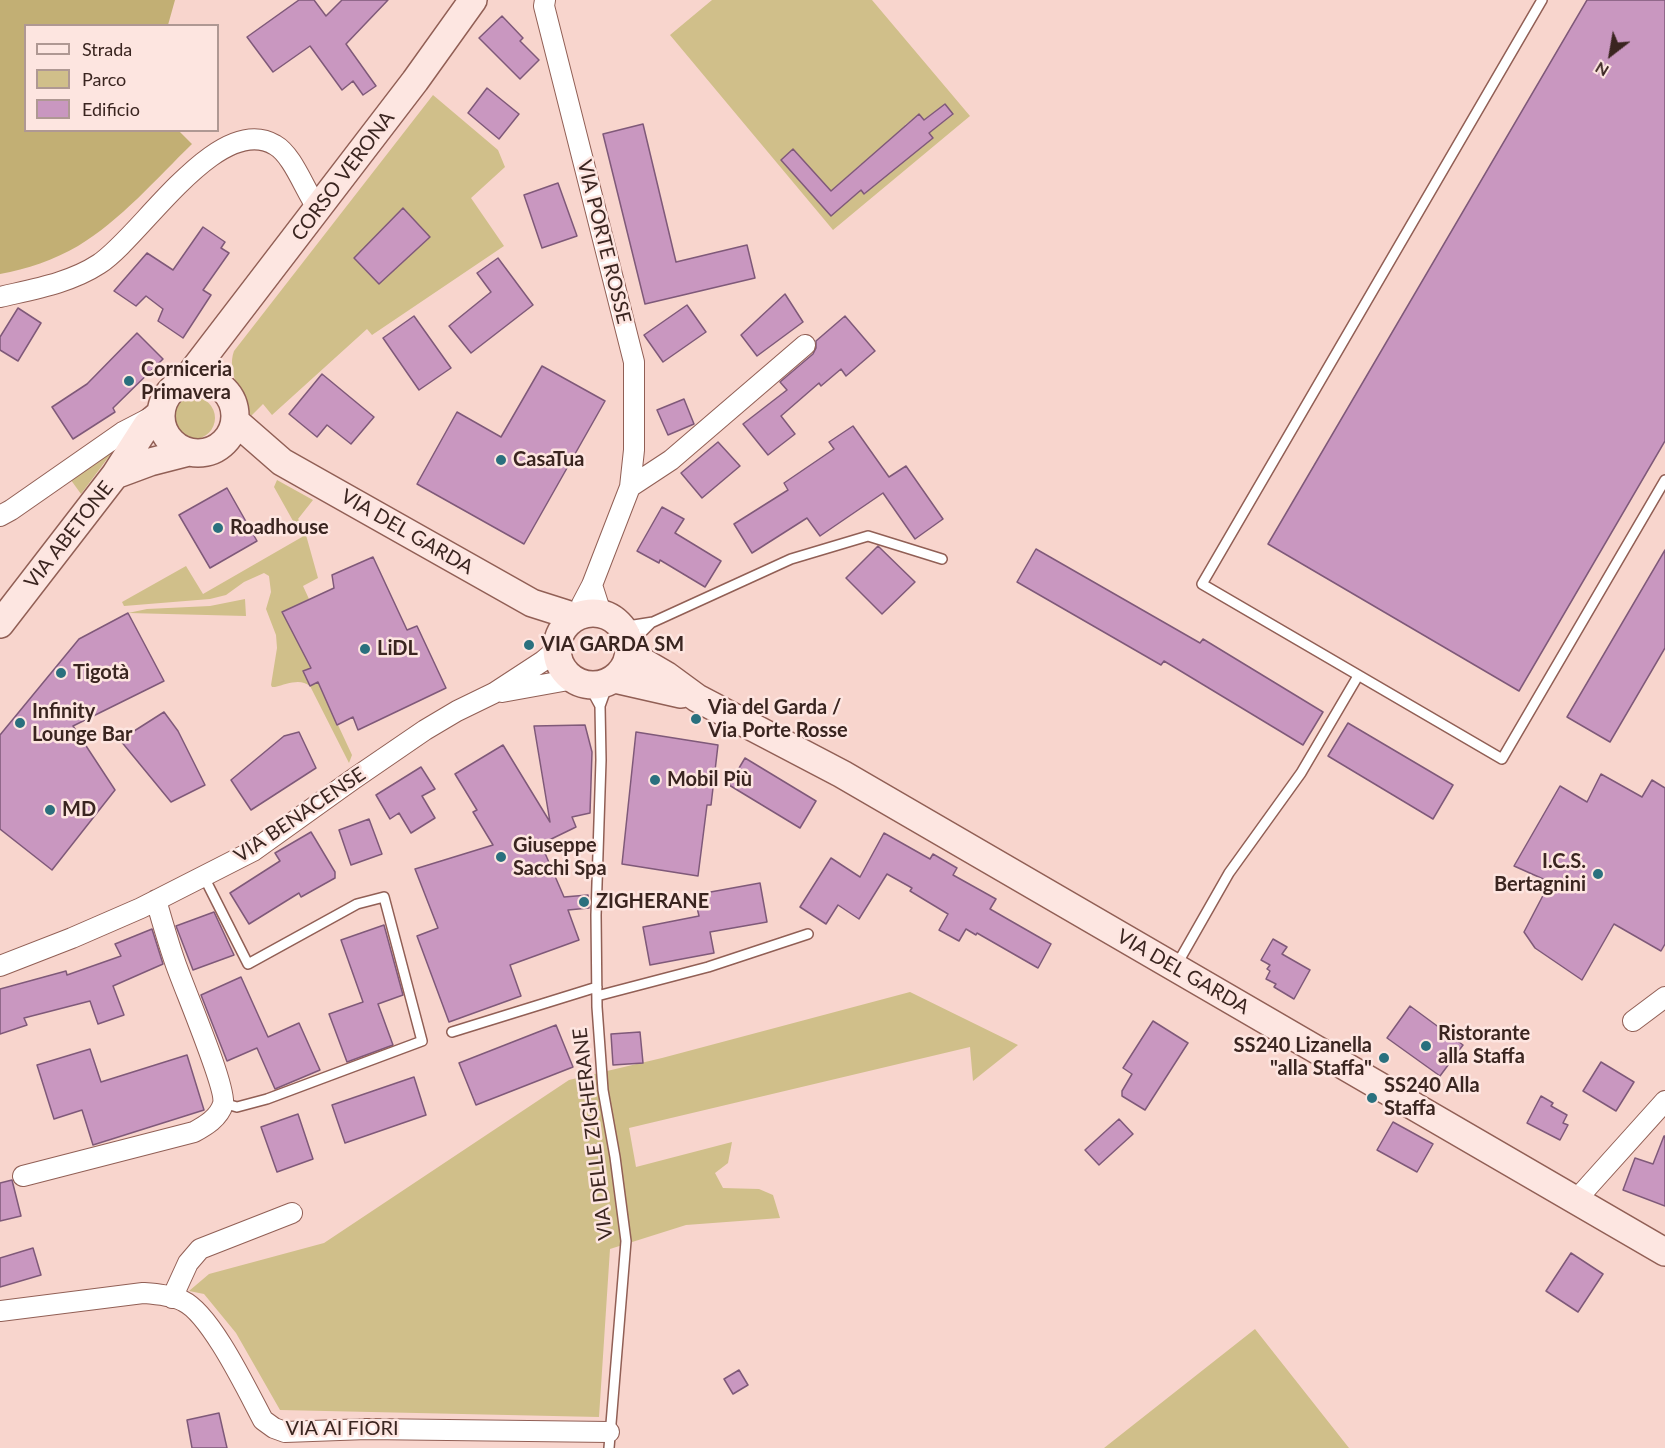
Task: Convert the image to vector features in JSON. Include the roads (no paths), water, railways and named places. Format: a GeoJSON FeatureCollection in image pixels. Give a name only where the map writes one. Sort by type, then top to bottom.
{"type":"FeatureCollection","features":[{"type":"Feature","properties":{"kind":"street","name":"CORSO VERONA"},"geometry":{"type":"LineString","coordinates":[[186,380],[415,81],[473,0]]}},
{"type":"Feature","properties":{"kind":"street","name":"VIA PORTE ROSSE"},"geometry":{"type":"LineString","coordinates":[[545,0],[544,6],[634,362],[634,450],[630,487],[592,585],[594,631]]}},
{"type":"Feature","properties":{"kind":"street"},"geometry":{"type":"LineString","coordinates":[[0,297],[78,276],[101,263],[126,242],[176,186],[200,164],[217,152],[240,142],[258,139],[275,144],[287,155],[318,209]]}},
{"type":"Feature","properties":{"kind":"street"},"geometry":{"type":"LineString","coordinates":[[630,487],[671,460],[805,345]]}},
{"type":"Feature","properties":{"kind":"street"},"geometry":{"type":"LineString","coordinates":[[115,475],[150,462],[202,451],[226,441],[235,421],[233,401],[220,385],[211,350]]}},
{"type":"Feature","properties":{"kind":"street"},"geometry":{"type":"LineString","coordinates":[[202,451],[179,448],[165,433],[161,413],[163,402],[176,385],[186,380],[198,378],[220,385]]}},
{"type":"Feature","properties":{"kind":"street"},"geometry":{"type":"LineString","coordinates":[[6,513],[123,432],[161,413]]}},
{"type":"Feature","properties":{"kind":"street","name":"VIA ABETONE"},"geometry":{"type":"LineString","coordinates":[[0,624],[115,475],[147,426],[161,413]]}},
{"type":"Feature","properties":{"kind":"street","name":"VIA DEL GARDA"},"geometry":{"type":"LineString","coordinates":[[235,421],[282,462],[532,603],[594,631],[667,676],[697,698],[842,774],[1665,1252]]}},
{"type":"Feature","properties":{"kind":"street","name":"VIA DEL GARDA"},"geometry":{"type":"LineString","coordinates":[[202,451],[244,453],[282,462]]}},
{"type":"Feature","properties":{"kind":"street"},"geometry":{"type":"LineString","coordinates":[[594,631],[562,666],[597,686]]}},
{"type":"Feature","properties":{"kind":"street"},"geometry":{"type":"LineString","coordinates":[[494,693],[597,686],[627,663],[594,631]]}},
{"type":"Feature","properties":{"kind":"street"},"geometry":{"type":"LineString","coordinates":[[494,693],[594,631]]}},
{"type":"Feature","properties":{"kind":"street","name":"VIA DEL GARDA"},"geometry":{"type":"LineString","coordinates":[[597,686],[697,698]]}},
{"type":"Feature","properties":{"kind":"street","name":"VIA BENACENSE"},"geometry":{"type":"LineString","coordinates":[[0,966],[72,938],[156,900],[253,851],[352,780],[457,711],[494,693]]}},
{"type":"Feature","properties":{"kind":"street"},"geometry":{"type":"LineString","coordinates":[[23,1176],[194,1132],[216,1116],[223,1103],[221,1082],[174,961],[156,900]]}},
{"type":"Feature","properties":{"kind":"street"},"geometry":{"type":"LineString","coordinates":[[1633,1021],[1665,997]]}},
{"type":"Feature","properties":{"kind":"street"},"geometry":{"type":"LineString","coordinates":[[1576,1200],[1665,1101]]}},
{"type":"Feature","properties":{"kind":"street"},"geometry":{"type":"LineString","coordinates":[[172,1298],[188,1263],[200,1249],[292,1213]]}},
{"type":"Feature","properties":{"kind":"street","name":"VIA AI FIORI"},"geometry":{"type":"LineString","coordinates":[[0,1311],[122,1294],[151,1293],[191,1306],[201,1316],[243,1382],[263,1420],[285,1432],[378,1429],[609,1440]]}},
{"type":"Feature","properties":{"kind":"lane"},"geometry":{"type":"LineString","coordinates":[[1542,0],[1202,584],[1502,759],[1665,480]]}},
{"type":"Feature","properties":{"kind":"lane"},"geometry":{"type":"LineString","coordinates":[[594,631],[652,622],[791,559],[868,536],[942,559]]}},
{"type":"Feature","properties":{"kind":"lane"},"geometry":{"type":"LineString","coordinates":[[594,631],[652,622]]}},
{"type":"Feature","properties":{"kind":"lane"},"geometry":{"type":"LineString","coordinates":[[1175,969],[1229,873],[1301,773],[1358,676]]}},
{"type":"Feature","properties":{"kind":"lane","name":"VIA DELLE ZIGHERANE"},"geometry":{"type":"LineString","coordinates":[[597,686],[601,760],[596,915],[597,991],[603,1090],[626,1241],[609,1440]]}},
{"type":"Feature","properties":{"kind":"lane"},"geometry":{"type":"LineString","coordinates":[[204,876],[248,964],[357,904],[384,897],[422,1041],[267,1099],[237,1107],[223,1103]]}},
{"type":"Feature","properties":{"kind":"lane"},"geometry":{"type":"LineString","coordinates":[[452,1032],[597,991],[708,967],[808,934]]}},
{"type":"Feature","properties":{"kind":"place","name":"Corniceria Primavera"},"geometry":{"type":"Point","coordinates":[129,381]}},
{"type":"Feature","properties":{"kind":"place","name":"CasaTua"},"geometry":{"type":"Point","coordinates":[501,460]}},
{"type":"Feature","properties":{"kind":"place","name":"Roadhouse"},"geometry":{"type":"Point","coordinates":[218,528]}},
{"type":"Feature","properties":{"kind":"place","name":"VIA GARDA SM"},"geometry":{"type":"Point","coordinates":[529,645]}},
{"type":"Feature","properties":{"kind":"place","name":"LiDL"},"geometry":{"type":"Point","coordinates":[365,649]}},
{"type":"Feature","properties":{"kind":"place","name":"Tigotà"},"geometry":{"type":"Point","coordinates":[61,673]}},
{"type":"Feature","properties":{"kind":"place","name":"Via del Garda / Via Porte Rosse"},"geometry":{"type":"Point","coordinates":[696,719]}},
{"type":"Feature","properties":{"kind":"place","name":"Infinity Lounge Bar"},"geometry":{"type":"Point","coordinates":[20,723]}},
{"type":"Feature","properties":{"kind":"place","name":"Mobil Più"},"geometry":{"type":"Point","coordinates":[655,780]}},
{"type":"Feature","properties":{"kind":"place","name":"MD"},"geometry":{"type":"Point","coordinates":[50,810]}},
{"type":"Feature","properties":{"kind":"place","name":"Giuseppe Sacchi Spa"},"geometry":{"type":"Point","coordinates":[501,857]}},
{"type":"Feature","properties":{"kind":"place","name":"I.C.S. Bertagnini"},"geometry":{"type":"Point","coordinates":[1598,874]}},
{"type":"Feature","properties":{"kind":"place","name":"ZIGHERANE"},"geometry":{"type":"Point","coordinates":[584,902]}},
{"type":"Feature","properties":{"kind":"place","name":"Ristorante alla Staffa"},"geometry":{"type":"Point","coordinates":[1426,1046]}},
{"type":"Feature","properties":{"kind":"place","name":"SS240 Lizanella \"alla Staffa\""},"geometry":{"type":"Point","coordinates":[1384,1058]}},
{"type":"Feature","properties":{"kind":"place","name":"SS240 Alla Staffa"},"geometry":{"type":"Point","coordinates":[1372,1098]}}]}
